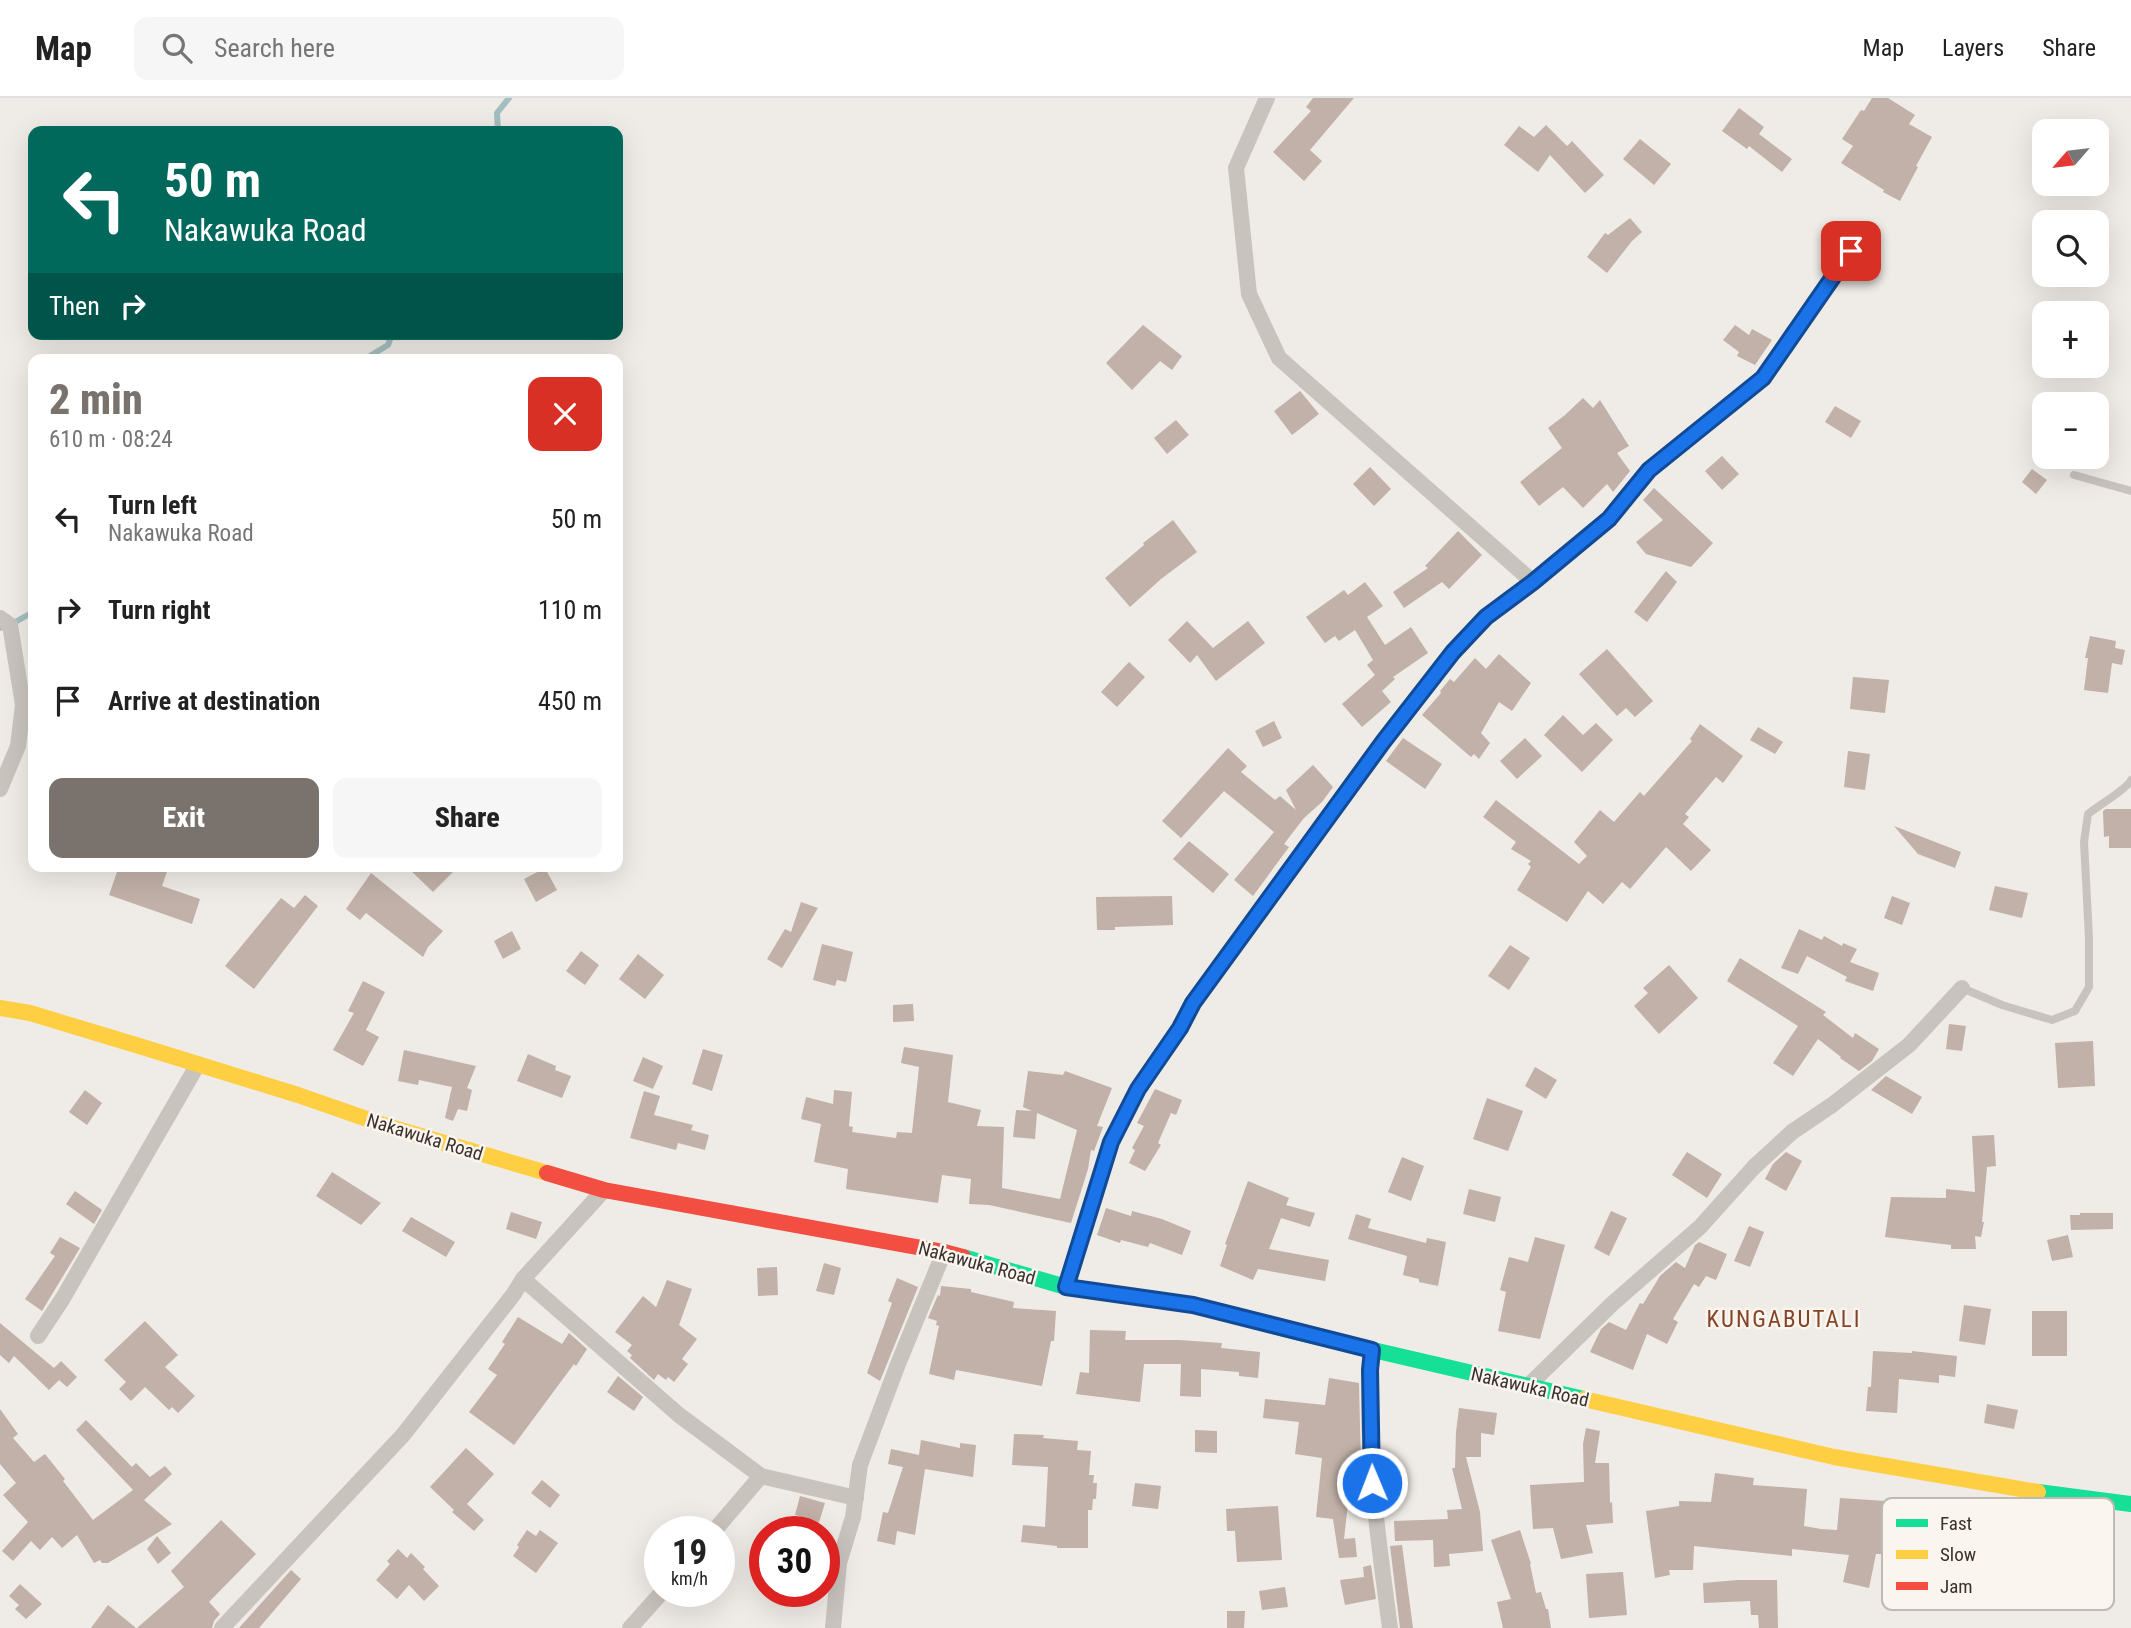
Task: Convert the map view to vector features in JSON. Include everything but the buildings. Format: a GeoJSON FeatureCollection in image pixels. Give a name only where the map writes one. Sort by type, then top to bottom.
{"type":"FeatureCollection","features":[{"type":"Feature","properties":{"kind":"main road"},"geometry":{"type":"LineString","coordinates":[[1066,1287],[1111,1142],[1138,1089],[1180,1028],[1193,1003],[1387,736],[1453,652],[1486,617],[1609,519],[1649,470],[1763,378],[1851,251]]}},
{"type":"Feature","properties":{"kind":"main road","name":"Nakawuka Road"},"geometry":{"type":"LineString","coordinates":[[0,1008],[30,1013],[298,1095],[390,1127],[604,1190],[944,1252],[1066,1287],[1193,1305],[1372,1350],[1834,1457],[2076,1498]]}},
{"type":"Feature","properties":{"kind":"street"},"geometry":{"type":"LineString","coordinates":[[1267,98],[1236,168],[1249,294],[1279,358],[1533,582]]}},
{"type":"Feature","properties":{"kind":"street"},"geometry":{"type":"LineString","coordinates":[[0,618],[10,625],[23,705],[18,746],[0,789]]}},
{"type":"Feature","properties":{"kind":"street"},"geometry":{"type":"LineString","coordinates":[[1529,1385],[1612,1304],[1700,1227],[1754,1167],[1792,1132],[1832,1105],[1909,1045],[1962,988]]}},
{"type":"Feature","properties":{"kind":"street"},"geometry":{"type":"LineString","coordinates":[[38,1336],[63,1298],[198,1064]]}},
{"type":"Feature","properties":{"kind":"street"},"geometry":{"type":"LineString","coordinates":[[222,1628],[403,1435],[523,1279],[604,1190]]}},
{"type":"Feature","properties":{"kind":"street"},"geometry":{"type":"LineString","coordinates":[[833,1628],[839,1563],[853,1517],[860,1465],[944,1252]]}},
{"type":"Feature","properties":{"kind":"street"},"geometry":{"type":"LineString","coordinates":[[523,1279],[679,1415],[761,1476],[856,1498]]}},
{"type":"Feature","properties":{"kind":"street"},"geometry":{"type":"LineString","coordinates":[[1372,1350],[1372,1483],[1390,1628]]}},
{"type":"Feature","properties":{"kind":"street"},"geometry":{"type":"LineString","coordinates":[[727,1516],[761,1476]]}},
{"type":"Feature","properties":{"kind":"street"},"geometry":{"type":"LineString","coordinates":[[631,1628],[649,1607]]}},
{"type":"Feature","properties":{"kind":"lane"},"geometry":{"type":"LineString","coordinates":[[2074,475],[2131,491]]}},
{"type":"Feature","properties":{"kind":"lane"},"geometry":{"type":"LineString","coordinates":[[1962,988],[2003,1005],[2052,1020],[2075,1011],[2089,987],[2084,842],[2088,814],[2128,787],[2131,780]]}},
{"type":"Feature","properties":{"kind":"waterway"},"geometry":{"type":"LineString","coordinates":[[498,126],[497,113],[509,98]]}},
{"type":"Feature","properties":{"kind":"waterway"},"geometry":{"type":"LineString","coordinates":[[373,354],[388,345],[390,340]]}},
{"type":"Feature","properties":{"kind":"waterway"},"geometry":{"type":"LineString","coordinates":[[0,628],[28,615]]}},
{"type":"Feature","properties":{"kind":"traffic: fast"},"geometry":{"type":"LineString","coordinates":[[1066,1287],[1111,1142],[1138,1089],[1180,1028],[1193,1003],[1419,695]]}},
{"type":"Feature","properties":{"kind":"traffic: fast"},"geometry":{"type":"LineString","coordinates":[[963,1257],[1066,1287],[1193,1305],[1300,1333],[1584,1399]]}},
{"type":"Feature","properties":{"kind":"traffic: fast"},"geometry":{"type":"LineString","coordinates":[[2038,1492],[2084,1498]]}},
{"type":"Feature","properties":{"kind":"traffic: fast"},"geometry":{"type":"LineString","coordinates":[[2114,1502],[2131,1504]]}},
{"type":"Feature","properties":{"kind":"traffic: slow"},"geometry":{"type":"LineString","coordinates":[[1419,695],[1453,652],[1486,617],[1609,519],[1649,470],[1763,378],[1785,347]]}},
{"type":"Feature","properties":{"kind":"traffic: slow"},"geometry":{"type":"LineString","coordinates":[[0,1008],[30,1013],[298,1095],[390,1127],[547,1173]]}},
{"type":"Feature","properties":{"kind":"traffic: slow"},"geometry":{"type":"LineString","coordinates":[[1584,1399],[1834,1457],[2038,1492]]}},
{"type":"Feature","properties":{"kind":"traffic: jam"},"geometry":{"type":"LineString","coordinates":[[1785,347],[1851,251]]}},
{"type":"Feature","properties":{"kind":"traffic: jam"},"geometry":{"type":"LineString","coordinates":[[547,1173],[604,1190],[963,1257]]}},
{"type":"Feature","properties":{"kind":"district","name":"KUNGABUTALI"},"geometry":{"type":"Point","coordinates":[1784,1319]}},
{"type":"Feature","properties":{"kind":"route"},"geometry":{"type":"LineString","coordinates":[[1372,1483],[1372,1350],[1193,1305],[1066,1287],[1111,1142],[1138,1089],[1180,1028],[1193,1003],[1383,742],[1453,652],[1486,617],[1609,519],[1649,470],[1763,378],[1851,251]]}}]}
